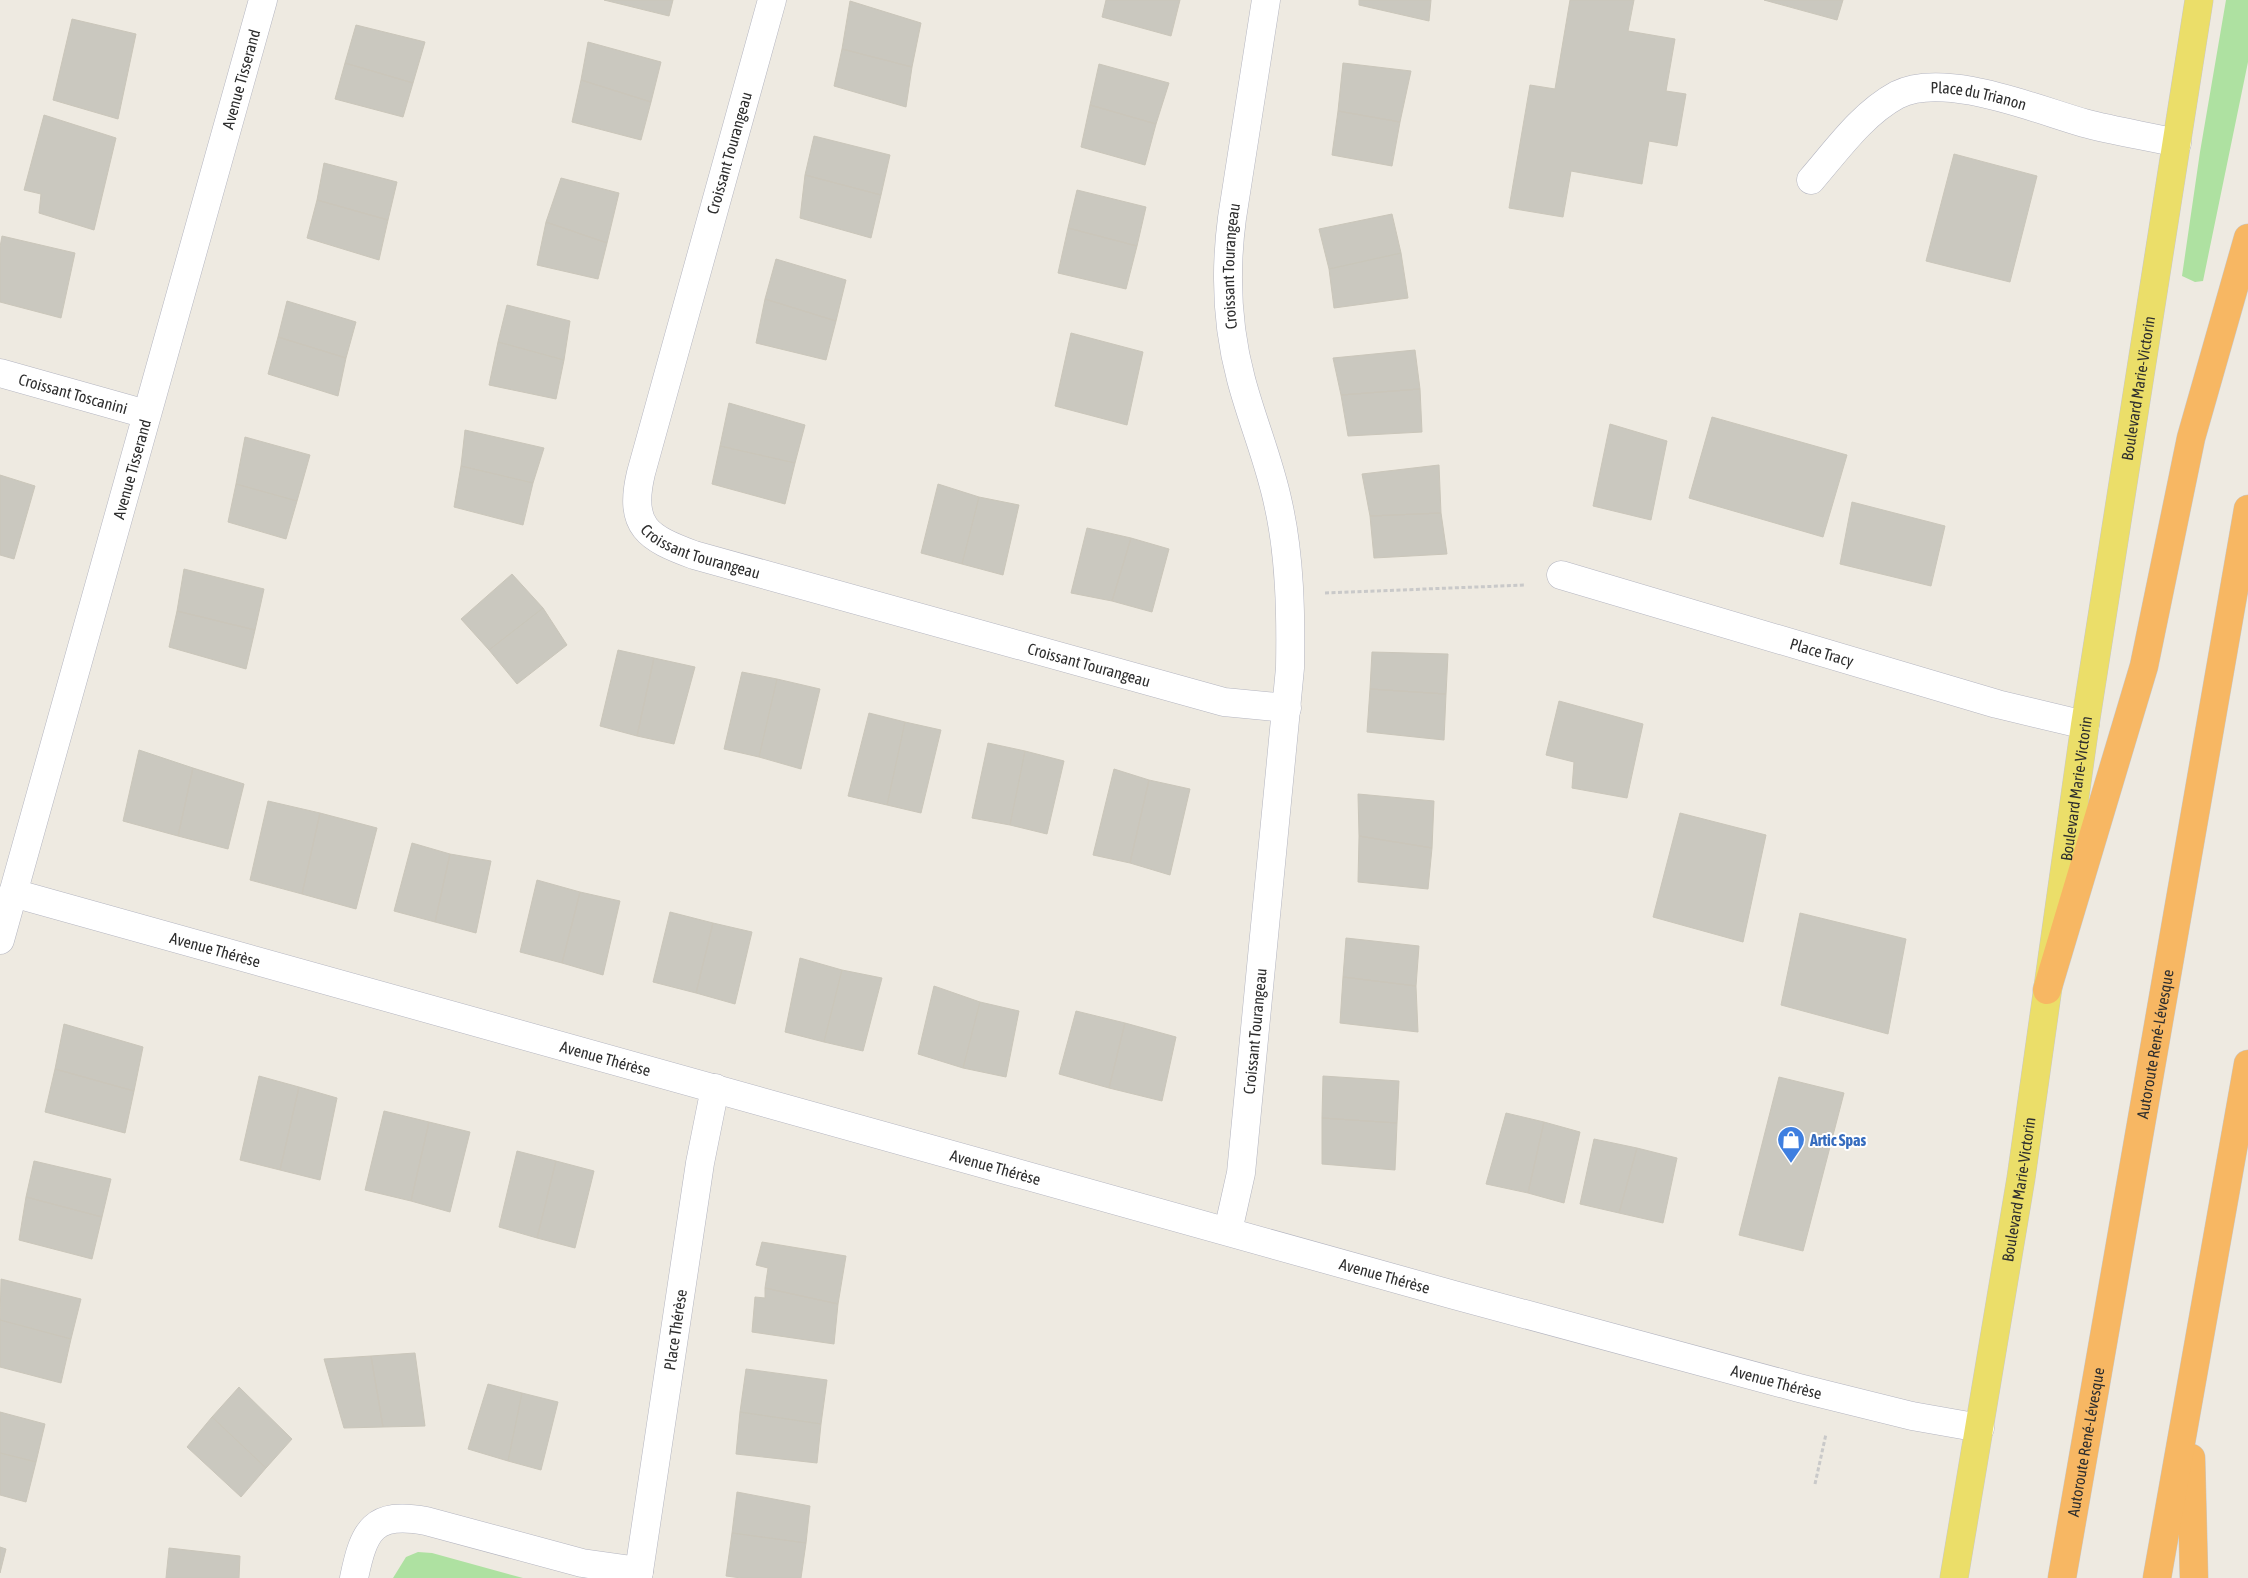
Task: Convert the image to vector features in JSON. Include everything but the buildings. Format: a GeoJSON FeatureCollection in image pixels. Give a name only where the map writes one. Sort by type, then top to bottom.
{"type":"FeatureCollection","features":[{"type":"Feature","properties":{"kind":"highway"},"geometry":{"type":"LineString","coordinates":[[2047,990],[2144,666],[2191,438],[2248,238]]}},
{"type":"Feature","properties":{"kind":"highway","name":"Autoroute René-Lévesque"},"geometry":{"type":"LineString","coordinates":[[2062,1578],[2248,509]]}},
{"type":"Feature","properties":{"kind":"highway"},"geometry":{"type":"LineString","coordinates":[[2157,1578],[2248,1064]]}},
{"type":"Feature","properties":{"kind":"highway"},"geometry":{"type":"LineString","coordinates":[[2190,1396],[2194,1578]]}},
{"type":"Feature","properties":{"kind":"main road","name":"Boulevard Marie-Victorin"},"geometry":{"type":"LineString","coordinates":[[1954,1578],[2021,1178],[2085,725],[2199,0]]}},
{"type":"Feature","properties":{"kind":"street","name":"Avenue Tisserand"},"geometry":{"type":"LineString","coordinates":[[0,940],[263,0]]}},
{"type":"Feature","properties":{"kind":"street","name":"Croissant Tourangeau"},"geometry":{"type":"LineString","coordinates":[[772,0],[640,473],[636,506],[642,524],[651,535],[667,545],[694,555],[1224,702],[1287,708]]}},
{"type":"Feature","properties":{"kind":"street","name":"Croissant Tourangeau"},"geometry":{"type":"LineString","coordinates":[[1228,1231],[1241,1173],[1287,708],[1291,630],[1290,595],[1280,513],[1271,474],[1240,377],[1230,312],[1228,283],[1228,253],[1232,218],[1266,0]]}},
{"type":"Feature","properties":{"kind":"street","name":"Place du Trianon"},"geometry":{"type":"LineString","coordinates":[[1811,180],[1867,117],[1882,104],[1914,88],[1931,86],[1972,91],[2087,124],[2177,143]]}},
{"type":"Feature","properties":{"kind":"street","name":"Croissant Toscanini"},"geometry":{"type":"LineString","coordinates":[[0,373],[146,414]]}},
{"type":"Feature","properties":{"kind":"street","name":"Place Tracy"},"geometry":{"type":"LineString","coordinates":[[1561,575],[1996,704],[2085,725]]}},
{"type":"Feature","properties":{"kind":"street","name":"Avenue Thérèse"},"geometry":{"type":"LineString","coordinates":[[13,893],[1454,1295],[1912,1416],[1980,1428]]}},
{"type":"Feature","properties":{"kind":"street","name":"Place Thérèse"},"geometry":{"type":"LineString","coordinates":[[354,1578],[368,1534],[379,1522],[392,1518],[426,1521],[582,1563],[639,1574],[700,1163],[715,1088]]}},
{"type":"Feature","properties":{"kind":"path"},"geometry":{"type":"LineString","coordinates":[[1320,594],[1529,585]]}},
{"type":"Feature","properties":{"kind":"path"},"geometry":{"type":"LineString","coordinates":[[1815,1484],[1834,1396]]}},
{"type":"Feature","properties":{"kind":"green space"},"geometry":{"type":"Polygon","coordinates":[[[2226,0],[2248,0],[2248,62],[2203,281],[2195,282],[2182,276],[2200,152],[2226,0]]]}},
{"type":"Feature","properties":{"kind":"green space"},"geometry":{"type":"Polygon","coordinates":[[[418,1552],[432,1553],[523,1578],[393,1578],[406,1557],[418,1552]]]}},
{"type":"Feature","properties":{"kind":"place","name":"Artic Spas"},"geometry":{"type":"Point","coordinates":[1791,1164]}}]}
